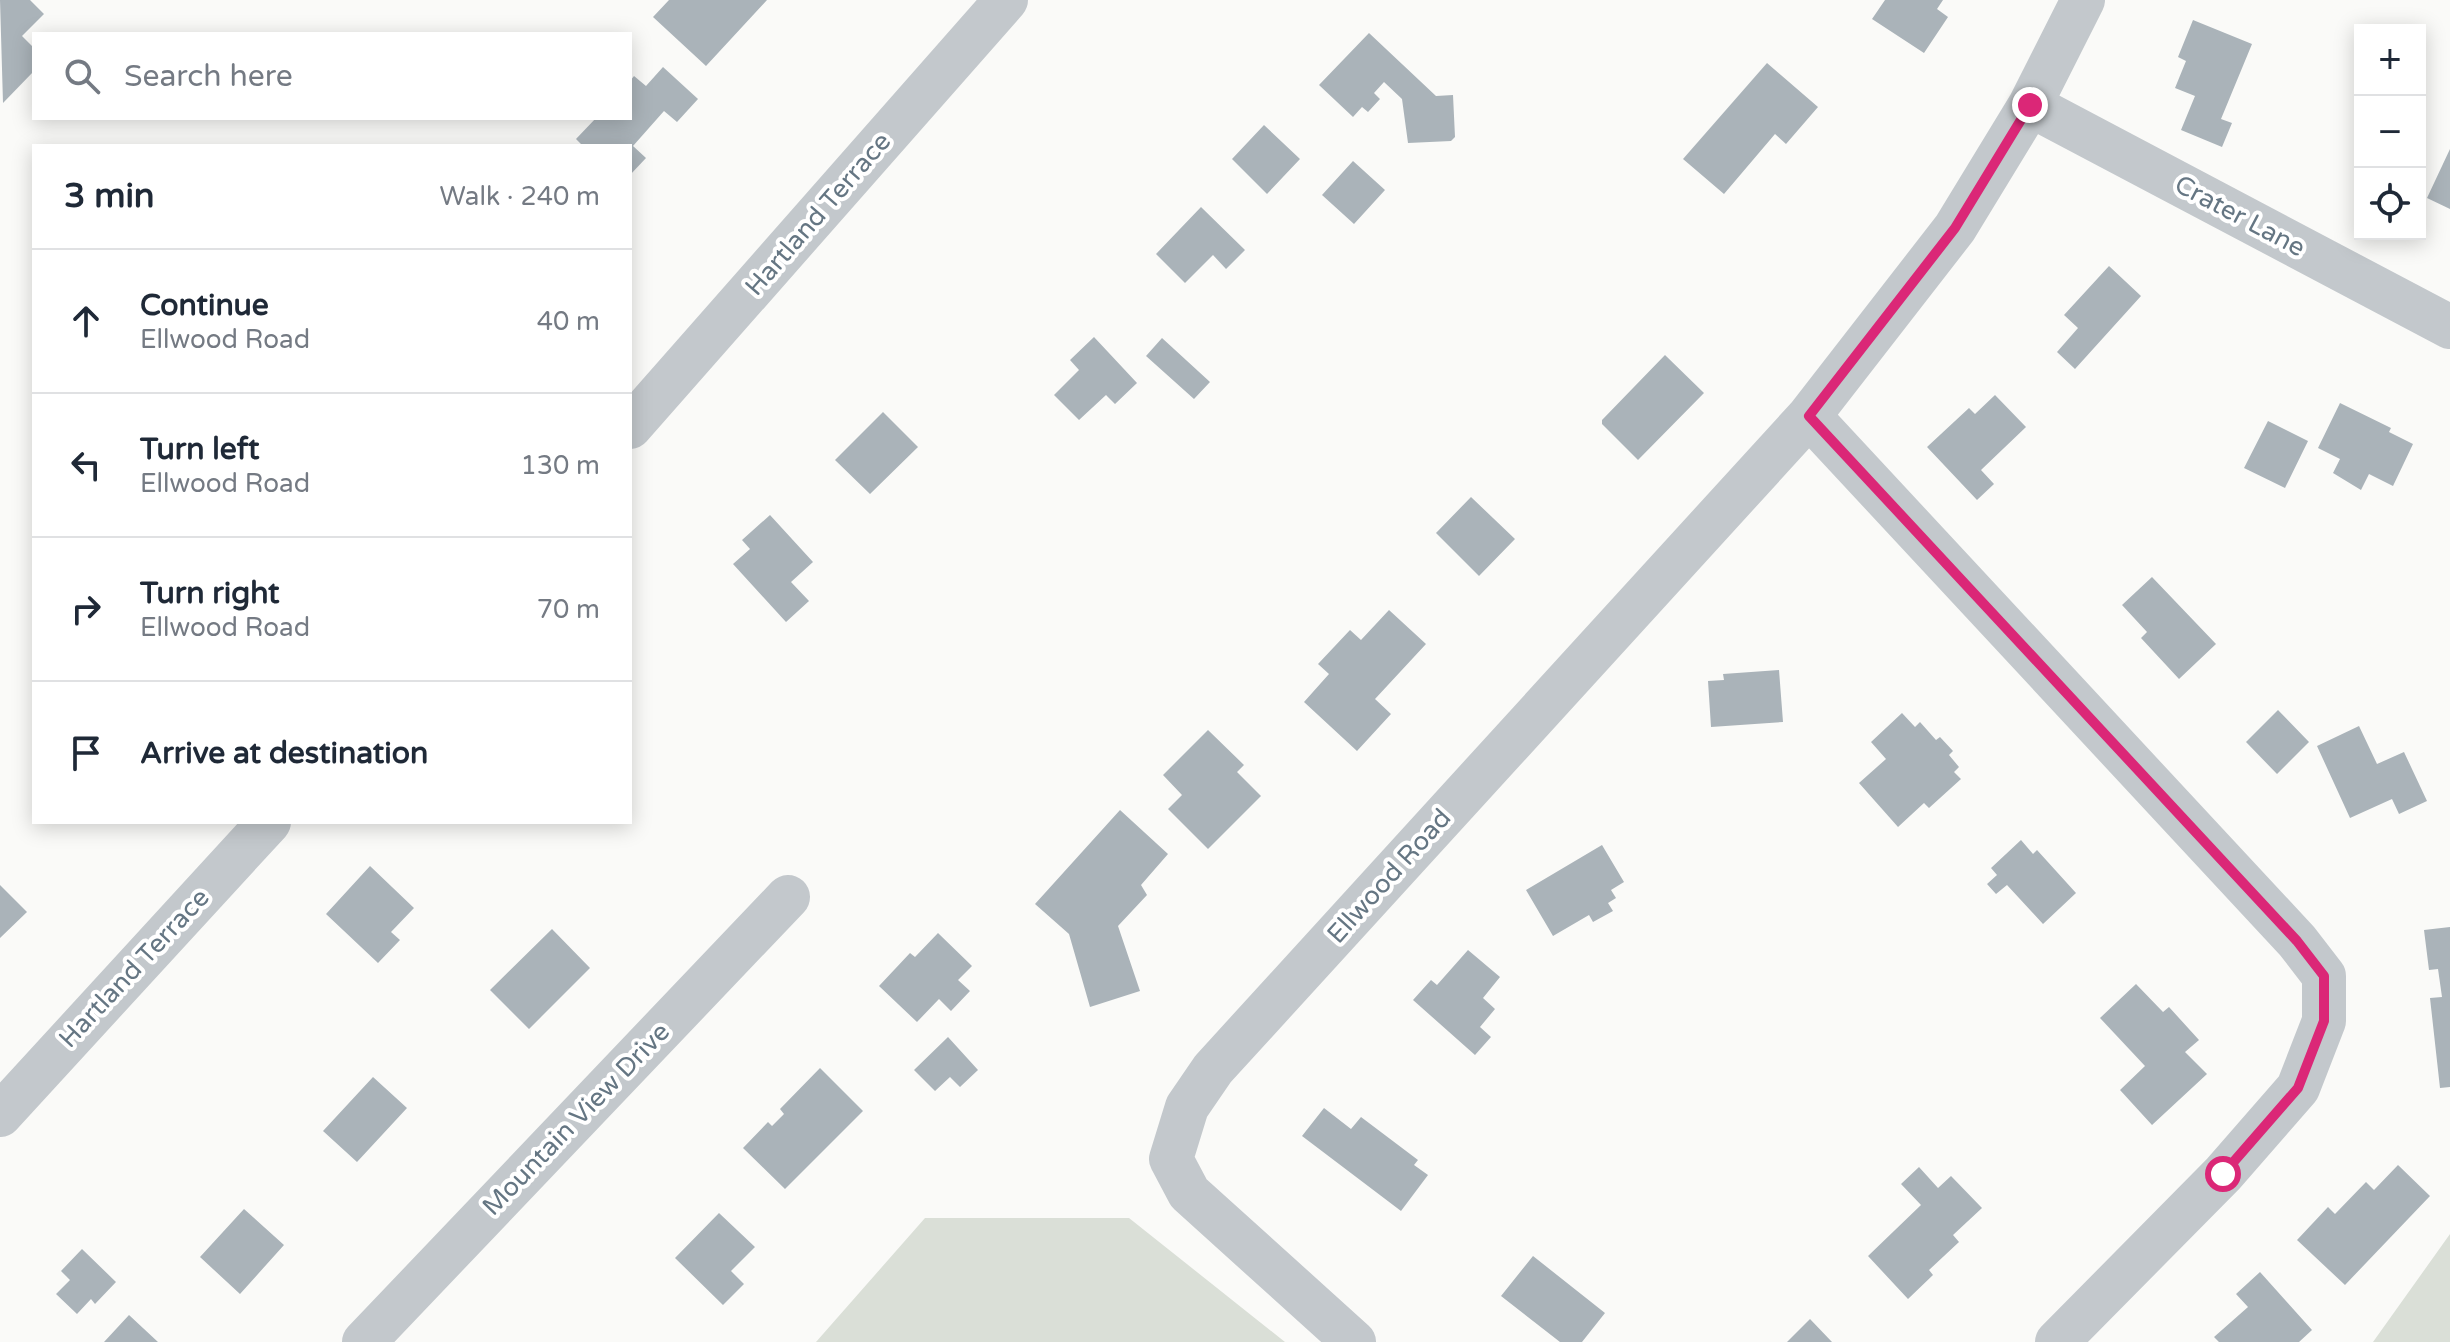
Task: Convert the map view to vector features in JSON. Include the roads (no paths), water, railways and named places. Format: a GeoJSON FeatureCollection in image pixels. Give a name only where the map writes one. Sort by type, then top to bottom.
{"type":"FeatureCollection","features":[{"type":"Feature","properties":{"kind":"street","name":"Hartland Terrace"},"geometry":{"type":"LineString","coordinates":[[632,425],[1006,0]]}},
{"type":"Feature","properties":{"kind":"street","name":"Ellwood Road"},"geometry":{"type":"LineString","coordinates":[[1354,1342],[1189,1193],[1171,1159],[1187,1107],[1224,1057],[1809,416],[1955,228],[2030,105],[2083,0]]}},
{"type":"Feature","properties":{"kind":"street","name":"Crater Lane"},"geometry":{"type":"LineString","coordinates":[[2030,105],[2450,327]]}},
{"type":"Feature","properties":{"kind":"street"},"geometry":{"type":"LineString","coordinates":[[1809,416],[2297,941],[2324,976],[2324,1021],[2298,1088],[2223,1174],[2057,1342]]}},
{"type":"Feature","properties":{"kind":"street","name":"Hartland Terrace"},"geometry":{"type":"LineString","coordinates":[[0,1115],[267,824]]}},
{"type":"Feature","properties":{"kind":"street","name":"Mountain View Drive"},"geometry":{"type":"LineString","coordinates":[[364,1342],[788,897]]}}]}
